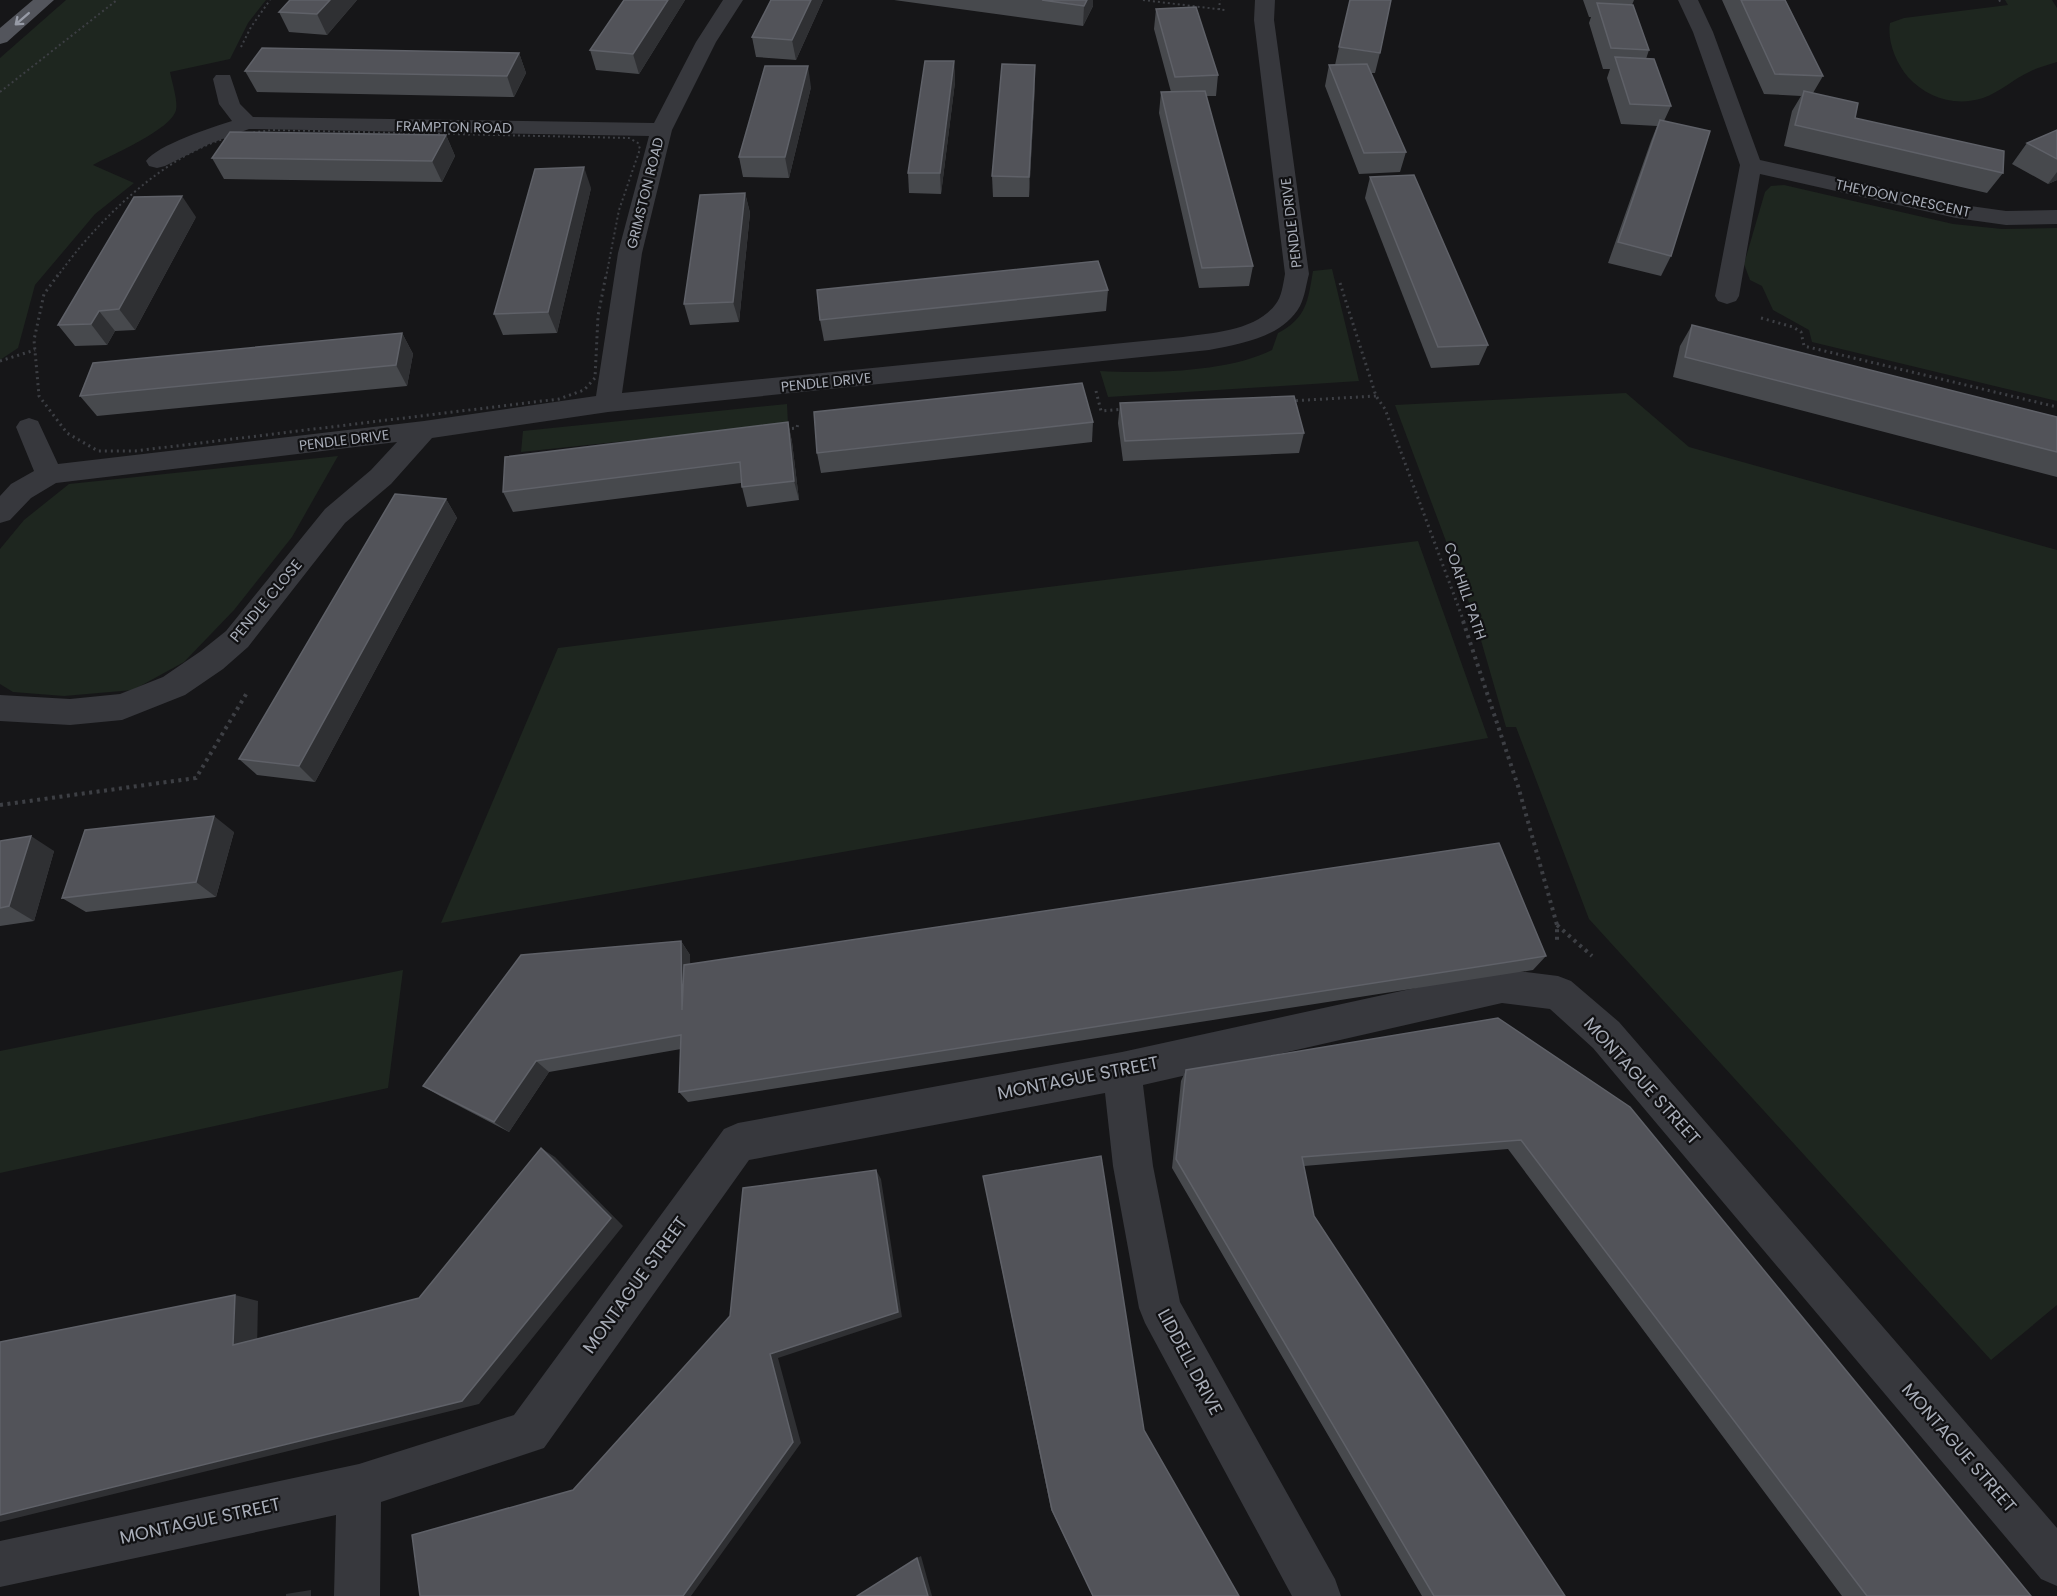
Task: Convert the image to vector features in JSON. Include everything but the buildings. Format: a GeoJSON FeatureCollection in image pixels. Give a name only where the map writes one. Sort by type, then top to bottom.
{"type":"FeatureCollection","features":[{"type":"Feature","properties":{"kind":"main road"},"geometry":{"type":"LineString","coordinates":[[0,38],[44,0]]}},
{"type":"Feature","properties":{"kind":"street","name":"GRIMSTON ROAD"},"geometry":{"type":"LineString","coordinates":[[609,403],[630,253],[661,130],[706,42],[733,0]]}},
{"type":"Feature","properties":{"kind":"street","name":"PENDLE DRIVE"},"geometry":{"type":"LineString","coordinates":[[49,475],[424,430],[609,403],[1172,347],[1233,338],[1268,323],[1285,309],[1297,274],[1264,20],[1265,0]]}},
{"type":"Feature","properties":{"kind":"street"},"geometry":{"type":"LineString","coordinates":[[1688,0],[1703,32],[1751,165],[1727,296]]}},
{"type":"Feature","properties":{"kind":"street"},"geometry":{"type":"LineString","coordinates":[[223,79],[227,104],[236,115],[248,123]]}},
{"type":"Feature","properties":{"kind":"street","name":"FRAMPTON ROAD"},"geometry":{"type":"LineString","coordinates":[[157,161],[207,135],[248,123],[661,130]]}},
{"type":"Feature","properties":{"kind":"street","name":"THEYDON CRESCENT"},"geometry":{"type":"LineString","coordinates":[[1751,165],[1956,211],[2006,218],[2057,217]]}},
{"type":"Feature","properties":{"kind":"street"},"geometry":{"type":"LineString","coordinates":[[0,513],[21,491],[49,475],[29,427]]}},
{"type":"Feature","properties":{"kind":"street","name":"PENDLE CLOSE"},"geometry":{"type":"LineString","coordinates":[[0,708],[70,712],[122,706],[174,686],[212,660],[237,639],[335,516],[381,477],[424,430]]}},
{"type":"Feature","properties":{"kind":"street","name":"MONTAGUE STREET"},"geometry":{"type":"LineString","coordinates":[[0,1564],[359,1487],[528,1431],[738,1143],[1122,1071],[1502,986],[1558,993],[1606,1035],[2057,1563]]}},
{"type":"Feature","properties":{"kind":"street","name":"LIDDELL DRIVE"},"geometry":{"type":"LineString","coordinates":[[1122,1071],[1133,1166],[1160,1308],[1318,1596]]}},
{"type":"Feature","properties":{"kind":"street"},"geometry":{"type":"LineString","coordinates":[[357,1596],[359,1487]]}},
{"type":"Feature","properties":{"kind":"path"},"geometry":{"type":"LineString","coordinates":[[0,92],[117,0]]}},
{"type":"Feature","properties":{"kind":"path"},"geometry":{"type":"LineString","coordinates":[[1143,0],[1229,11]]}},
{"type":"Feature","properties":{"kind":"path"},"geometry":{"type":"LineString","coordinates":[[1219,10],[1220,0]]}},
{"type":"Feature","properties":{"kind":"path"},"geometry":{"type":"LineString","coordinates":[[1999,0],[2002,4]]}},
{"type":"Feature","properties":{"kind":"path"},"geometry":{"type":"LineString","coordinates":[[271,130],[629,138],[638,143],[640,149],[619,210],[598,316],[595,378],[584,392],[572,396],[135,451],[98,451],[67,433],[39,396],[35,350],[34,340],[44,294],[73,254],[110,213],[158,175],[191,153],[233,136],[271,130]]}},
{"type":"Feature","properties":{"kind":"path","name":"COAHILL PATH"},"geometry":{"type":"LineString","coordinates":[[1293,235],[1323,235],[1376,396],[1385,410],[1453,590],[1518,786],[1557,925],[1558,993]]}},
{"type":"Feature","properties":{"kind":"path"},"geometry":{"type":"LineString","coordinates":[[1759,318],[1793,327],[1801,332],[1804,346],[2057,407]]}},
{"type":"Feature","properties":{"kind":"path"},"geometry":{"type":"LineString","coordinates":[[0,361],[35,350]]}},
{"type":"Feature","properties":{"kind":"path"},"geometry":{"type":"LineString","coordinates":[[1095,389],[1101,411],[1125,409]]}},
{"type":"Feature","properties":{"kind":"path"},"geometry":{"type":"LineString","coordinates":[[1280,401],[1376,396]]}},
{"type":"Feature","properties":{"kind":"path"},"geometry":{"type":"LineString","coordinates":[[785,430],[797,428],[798,419]]}},
{"type":"Feature","properties":{"kind":"path"},"geometry":{"type":"LineString","coordinates":[[0,805],[196,778],[251,687]]}},
{"type":"Feature","properties":{"kind":"shaded area"},"geometry":{"type":"Polygon","coordinates":[[[66,0],[266,0],[248,23],[230,59],[170,72],[176,96],[176,110],[172,118],[152,134],[93,165],[134,183],[95,214],[35,285],[18,348],[0,360],[0,58],[66,0]]]}},
{"type":"Feature","properties":{"kind":"shaded area"},"geometry":{"type":"Polygon","coordinates":[[[2005,0],[2052,0],[2057,8],[2057,62],[2037,68],[1983,98],[1973,101],[1952,101],[1933,95],[1916,84],[1908,77],[1896,59],[1891,44],[1890,23],[1904,18],[2008,5],[2005,0]]]}},
{"type":"Feature","properties":{"kind":"shaded area"},"geometry":{"type":"Polygon","coordinates":[[[1784,185],[1953,224],[2002,229],[2057,228],[2057,401],[1812,342],[1809,330],[1773,310],[1762,286],[1750,280],[1744,264],[1765,192],[1771,186],[1784,185]]]}},
{"type":"Feature","properties":{"kind":"shaded area"},"geometry":{"type":"Polygon","coordinates":[[[1332,269],[1359,381],[1108,397],[1100,371],[1188,370],[1234,363],[1272,350],[1278,333],[1295,321],[1304,307],[1310,291],[1313,271],[1332,269]]]}},
{"type":"Feature","properties":{"kind":"shaded area"},"geometry":{"type":"Polygon","coordinates":[[[1626,393],[1689,447],[2057,550],[2057,1305],[1991,1360],[1589,919],[1516,727],[1506,727],[1474,616],[1395,405],[1626,393]]]}},
{"type":"Feature","properties":{"kind":"shaded area"},"geometry":{"type":"Polygon","coordinates":[[[787,404],[788,424],[521,452],[523,431],[787,404]]]}},
{"type":"Feature","properties":{"kind":"shaded area"},"geometry":{"type":"Polygon","coordinates":[[[338,456],[292,537],[234,610],[184,662],[133,690],[64,696],[13,692],[0,684],[0,549],[24,520],[69,484],[338,456]]]}},
{"type":"Feature","properties":{"kind":"shaded area"},"geometry":{"type":"Polygon","coordinates":[[[1418,541],[1488,738],[441,923],[558,648],[1418,541]]]}},
{"type":"Feature","properties":{"kind":"shaded area"},"geometry":{"type":"Polygon","coordinates":[[[403,970],[388,1088],[0,1173],[0,1051],[403,970]]]}}]}
